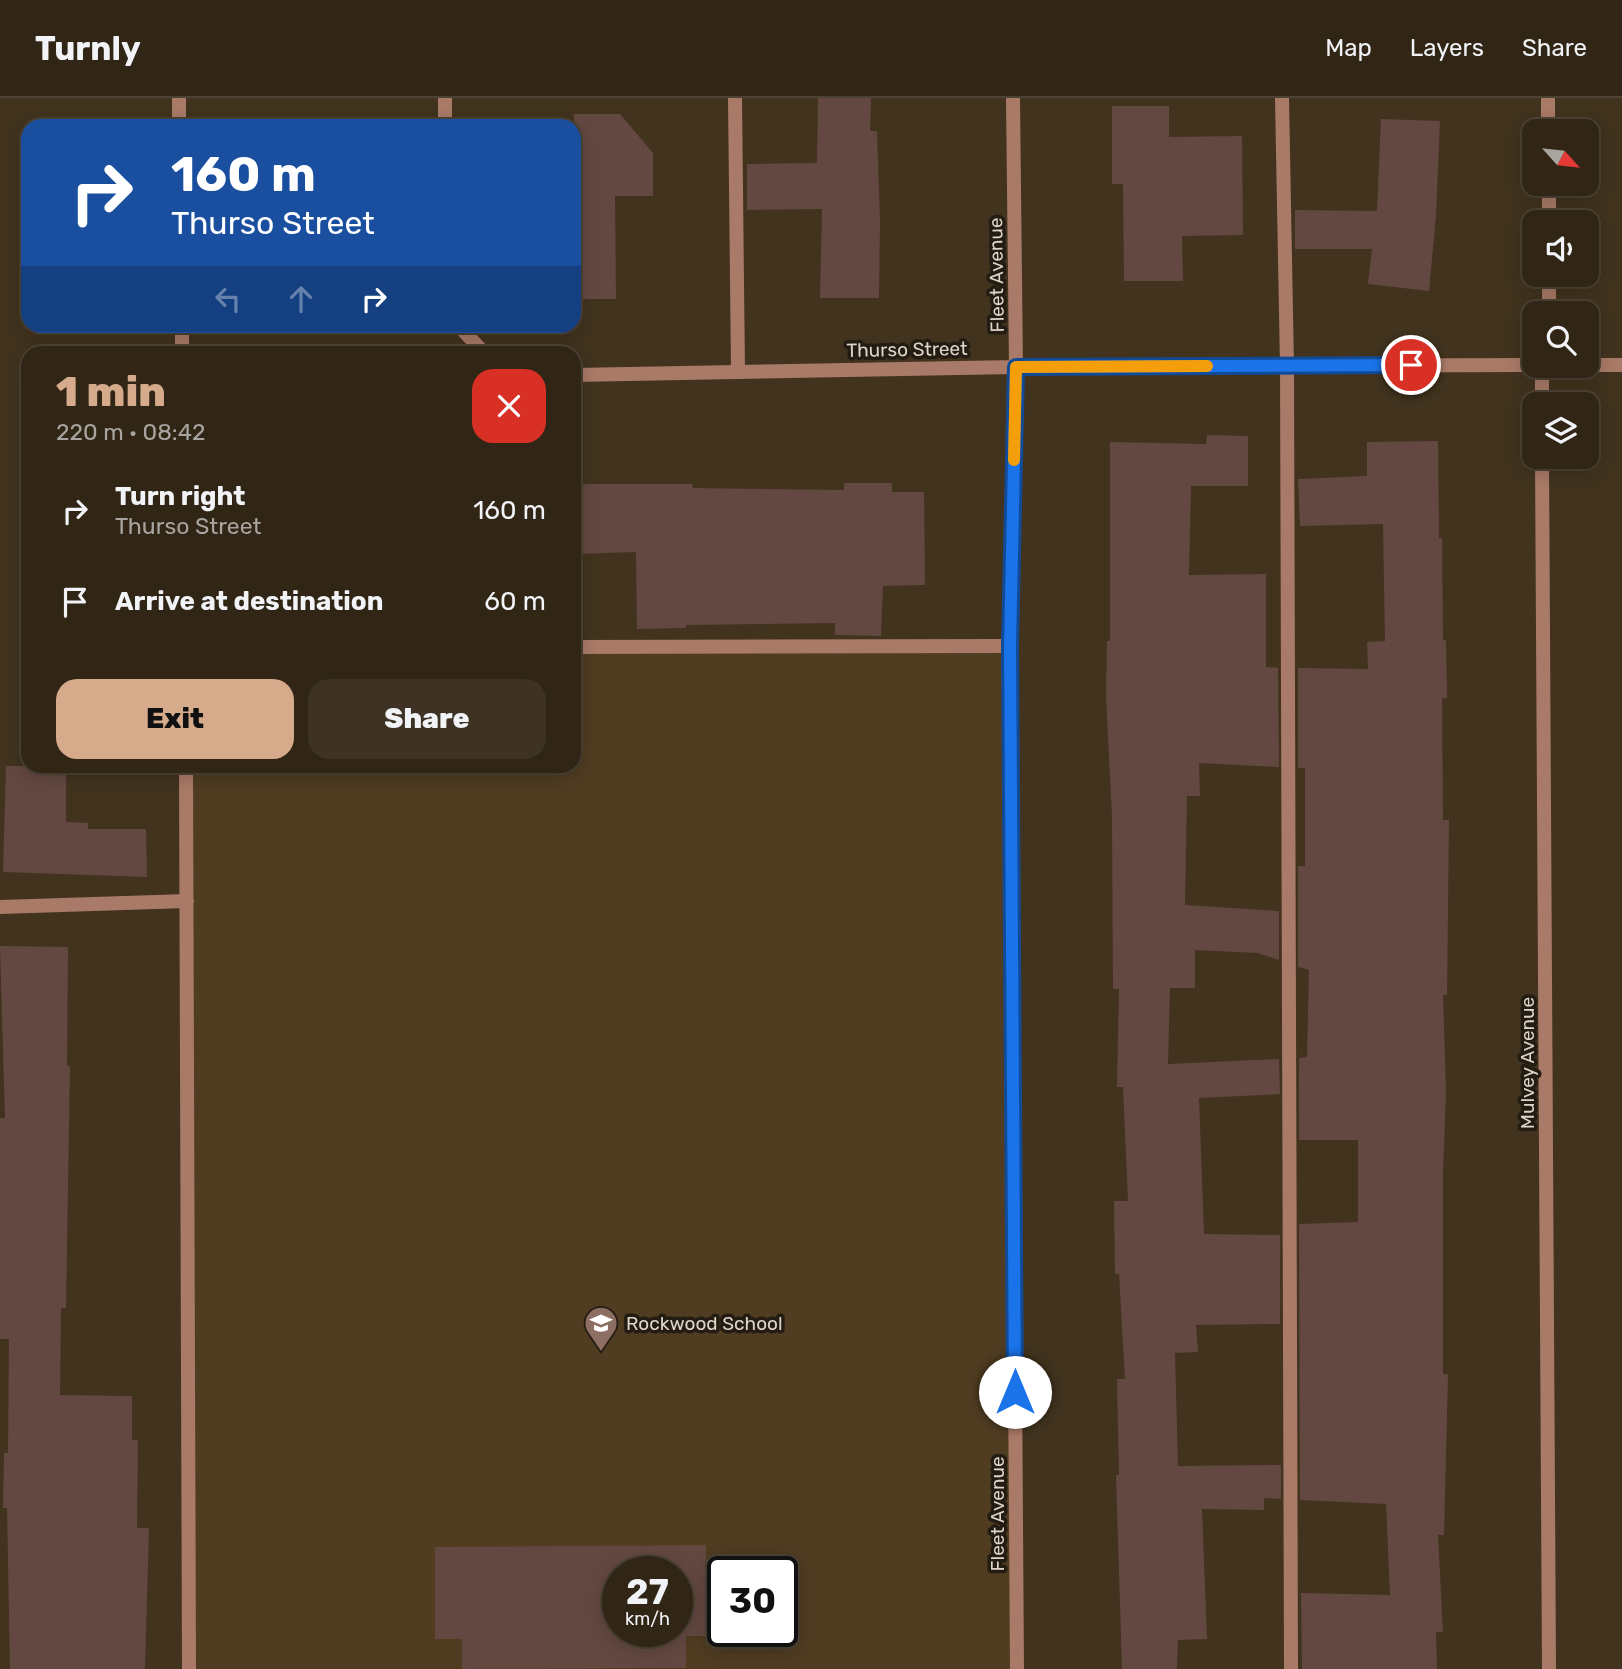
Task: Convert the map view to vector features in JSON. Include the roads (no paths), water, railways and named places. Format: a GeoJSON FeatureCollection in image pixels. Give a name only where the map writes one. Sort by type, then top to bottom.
{"type":"FeatureCollection","features":[{"type":"Feature","properties":{"kind":"street"},"geometry":{"type":"LineString","coordinates":[[179,98],[179,119]]}},
{"type":"Feature","properties":{"kind":"street"},"geometry":{"type":"LineString","coordinates":[[444,98],[445,119]]}},
{"type":"Feature","properties":{"kind":"street"},"geometry":{"type":"LineString","coordinates":[[735,98],[738,371]]}},
{"type":"Feature","properties":{"kind":"street","name":"Fleet Avenue"},"geometry":{"type":"LineString","coordinates":[[1013,98],[1016,367],[1010,646],[1017,1669]]}},
{"type":"Feature","properties":{"kind":"street"},"geometry":{"type":"LineString","coordinates":[[1282,98],[1287,366],[1291,1669]]}},
{"type":"Feature","properties":{"kind":"street"},"geometry":{"type":"LineString","coordinates":[[1548,98],[1548,119]]}},
{"type":"Feature","properties":{"kind":"street"},"geometry":{"type":"LineString","coordinates":[[466,333],[478,346]]}},
{"type":"Feature","properties":{"kind":"street","name":"Thurso Street"},"geometry":{"type":"LineString","coordinates":[[581,375],[1016,367],[1522,365]]}},
{"type":"Feature","properties":{"kind":"street"},"geometry":{"type":"LineString","coordinates":[[1599,365],[1622,365]]}},
{"type":"Feature","properties":{"kind":"street","name":"Mulvey Avenue"},"geometry":{"type":"LineString","coordinates":[[1542,469],[1549,1669]]}},
{"type":"Feature","properties":{"kind":"street"},"geometry":{"type":"LineString","coordinates":[[581,647],[1010,646]]}},
{"type":"Feature","properties":{"kind":"street"},"geometry":{"type":"LineString","coordinates":[[186,773],[188,1669]]}},
{"type":"Feature","properties":{"kind":"street"},"geometry":{"type":"LineString","coordinates":[[0,907],[187,901]]}},
{"type":"Feature","properties":{"kind":"place","name":"Rockwood School"},"geometry":{"type":"Point","coordinates":[601,1353]}}]}
